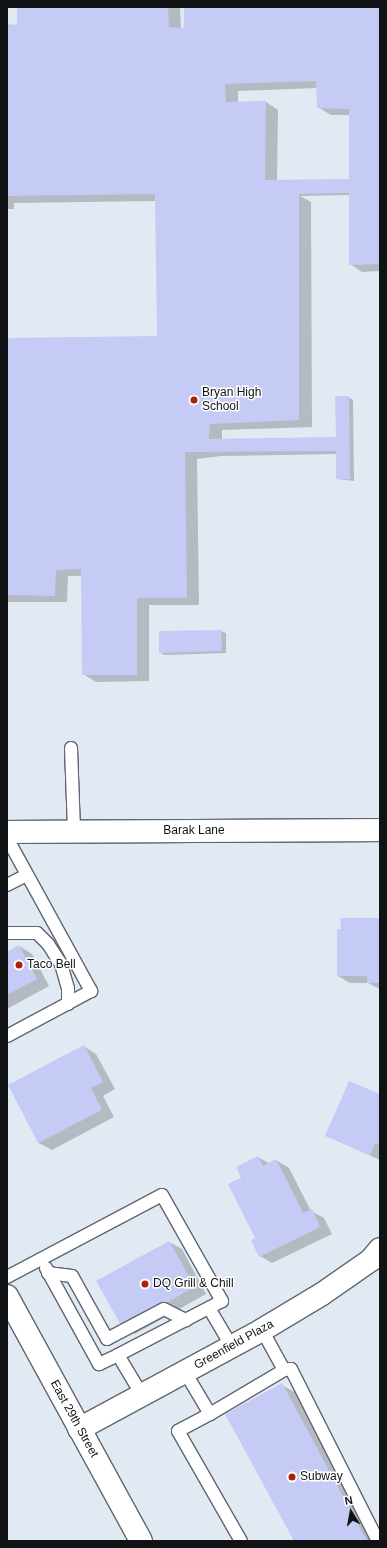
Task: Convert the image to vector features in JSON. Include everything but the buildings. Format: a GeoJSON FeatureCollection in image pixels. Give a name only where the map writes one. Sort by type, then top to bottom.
{"type":"FeatureCollection","features":[{"type":"Feature","properties":{"kind":"street","name":"Barak Lane"},"geometry":{"type":"LineString","coordinates":[[7,832],[380,830]]}},
{"type":"Feature","properties":{"kind":"street","name":"Greenfield Plaza"},"geometry":{"type":"LineString","coordinates":[[79,1429],[262,1330],[322,1294],[371,1260],[380,1249]]}},
{"type":"Feature","properties":{"kind":"street","name":"East 29th Street"},"geometry":{"type":"LineString","coordinates":[[7,1296],[141,1541]]}},
{"type":"Feature","properties":{"kind":"lane"},"geometry":{"type":"LineString","coordinates":[[71,748],[74,831]]}},
{"type":"Feature","properties":{"kind":"lane"},"geometry":{"type":"LineString","coordinates":[[7,838],[91,991],[7,1036]]}},
{"type":"Feature","properties":{"kind":"lane"},"geometry":{"type":"LineString","coordinates":[[7,885],[27,875]]}},
{"type":"Feature","properties":{"kind":"lane"},"geometry":{"type":"LineString","coordinates":[[7,933],[37,933],[48,944],[62,964],[68,988],[68,1004]]}},
{"type":"Feature","properties":{"kind":"lane"},"geometry":{"type":"LineString","coordinates":[[7,1277],[162,1195],[222,1301],[99,1364],[41,1260]]}},
{"type":"Feature","properties":{"kind":"lane"},"geometry":{"type":"LineString","coordinates":[[48,1273],[72,1276],[107,1339],[164,1309],[186,1320]]}},
{"type":"Feature","properties":{"kind":"lane"},"geometry":{"type":"LineString","coordinates":[[209,1308],[232,1347]]}},
{"type":"Feature","properties":{"kind":"lane"},"geometry":{"type":"LineString","coordinates":[[262,1330],[284,1370]]}},
{"type":"Feature","properties":{"kind":"lane"},"geometry":{"type":"LineString","coordinates":[[118,1355],[142,1395]]}},
{"type":"Feature","properties":{"kind":"lane"},"geometry":{"type":"LineString","coordinates":[[241,1541],[178,1430],[210,1414],[284,1370],[291,1369],[378,1541]]}},
{"type":"Feature","properties":{"kind":"lane"},"geometry":{"type":"LineString","coordinates":[[185,1372],[210,1414]]}},
{"type":"Feature","properties":{"kind":"place","name":"Bryan High School"},"geometry":{"type":"Point","coordinates":[194,400]}},
{"type":"Feature","properties":{"kind":"place","name":"Taco Bell"},"geometry":{"type":"Point","coordinates":[19,965]}},
{"type":"Feature","properties":{"kind":"place","name":"DQ Grill & Chill"},"geometry":{"type":"Point","coordinates":[145,1284]}},
{"type":"Feature","properties":{"kind":"place","name":"Subway"},"geometry":{"type":"Point","coordinates":[292,1477]}}]}
